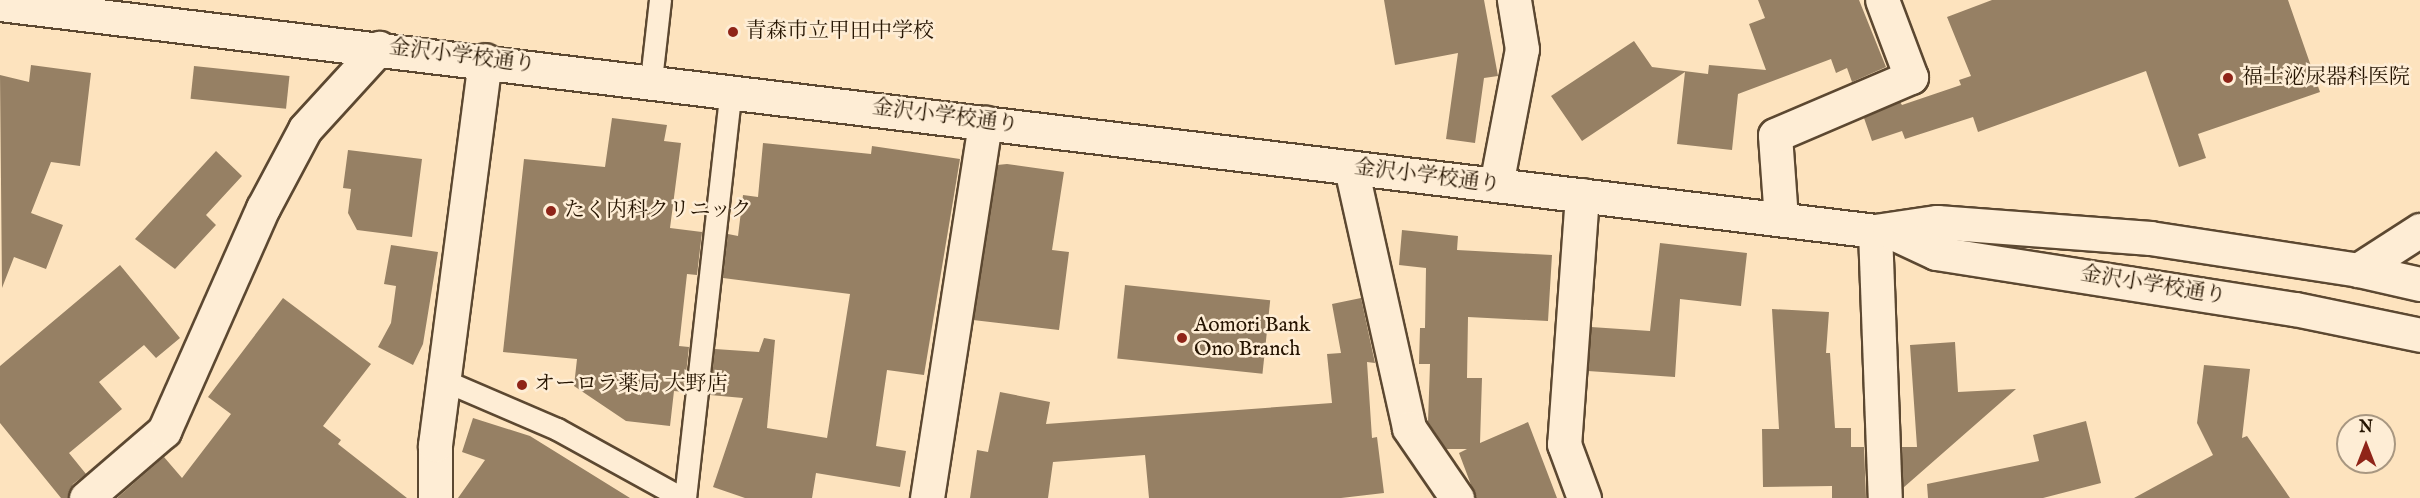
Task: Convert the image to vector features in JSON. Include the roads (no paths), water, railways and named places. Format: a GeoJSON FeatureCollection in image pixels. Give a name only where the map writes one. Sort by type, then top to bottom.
{"type":"FeatureCollection","features":[{"type":"Feature","properties":{"kind":"street"},"geometry":{"type":"LineString","coordinates":[[1496,185],[1522,49],[1514,0]]}},
{"type":"Feature","properties":{"kind":"street"},"geometry":{"type":"LineString","coordinates":[[1781,219],[1775,135],[1911,77],[1882,0]]}},
{"type":"Feature","properties":{"kind":"street","name":"金沢小学校通り"},"geometry":{"type":"LineString","coordinates":[[0,4],[651,80],[1352,168],[1882,231],[1936,253],[2252,301],[2420,335]]}},
{"type":"Feature","properties":{"kind":"street"},"geometry":{"type":"LineString","coordinates":[[86,498],[164,431],[264,208],[305,129],[379,48]]}},
{"type":"Feature","properties":{"kind":"street"},"geometry":{"type":"LineString","coordinates":[[435,498],[435,445],[485,60]]}},
{"type":"Feature","properties":{"kind":"street"},"geometry":{"type":"LineString","coordinates":[[927,498],[985,122]]}},
{"type":"Feature","properties":{"kind":"street"},"geometry":{"type":"LineString","coordinates":[[1352,168],[1409,428],[1457,498]]}},
{"type":"Feature","properties":{"kind":"street"},"geometry":{"type":"LineString","coordinates":[[1582,195],[1564,444],[1584,498]]}},
{"type":"Feature","properties":{"kind":"street","name":"金沢小学校通り"},"geometry":{"type":"LineString","coordinates":[[1882,231],[1937,222],[2003,224],[2150,238],[2358,270],[2420,284]]}},
{"type":"Feature","properties":{"kind":"street"},"geometry":{"type":"LineString","coordinates":[[2358,270],[2420,230]]}},
{"type":"Feature","properties":{"kind":"street"},"geometry":{"type":"LineString","coordinates":[[1882,231],[1885,498]]}},
{"type":"Feature","properties":{"kind":"lane"},"geometry":{"type":"LineString","coordinates":[[651,80],[660,0]]}},
{"type":"Feature","properties":{"kind":"lane"},"geometry":{"type":"LineString","coordinates":[[443,380],[557,429],[684,498],[731,91]]}},
{"type":"Feature","properties":{"kind":"place","name":"青森市立甲田中学校"},"geometry":{"type":"Point","coordinates":[733,32]}},
{"type":"Feature","properties":{"kind":"place","name":"福士泌尿器科医院"},"geometry":{"type":"Point","coordinates":[2228,78]}},
{"type":"Feature","properties":{"kind":"place","name":"たく内科クリニック"},"geometry":{"type":"Point","coordinates":[551,211]}},
{"type":"Feature","properties":{"kind":"place","name":"Aomori Bank Ono Branch"},"geometry":{"type":"Point","coordinates":[1182,338]}},
{"type":"Feature","properties":{"kind":"place","name":"オーロラ薬局 大野店"},"geometry":{"type":"Point","coordinates":[522,385]}}]}
